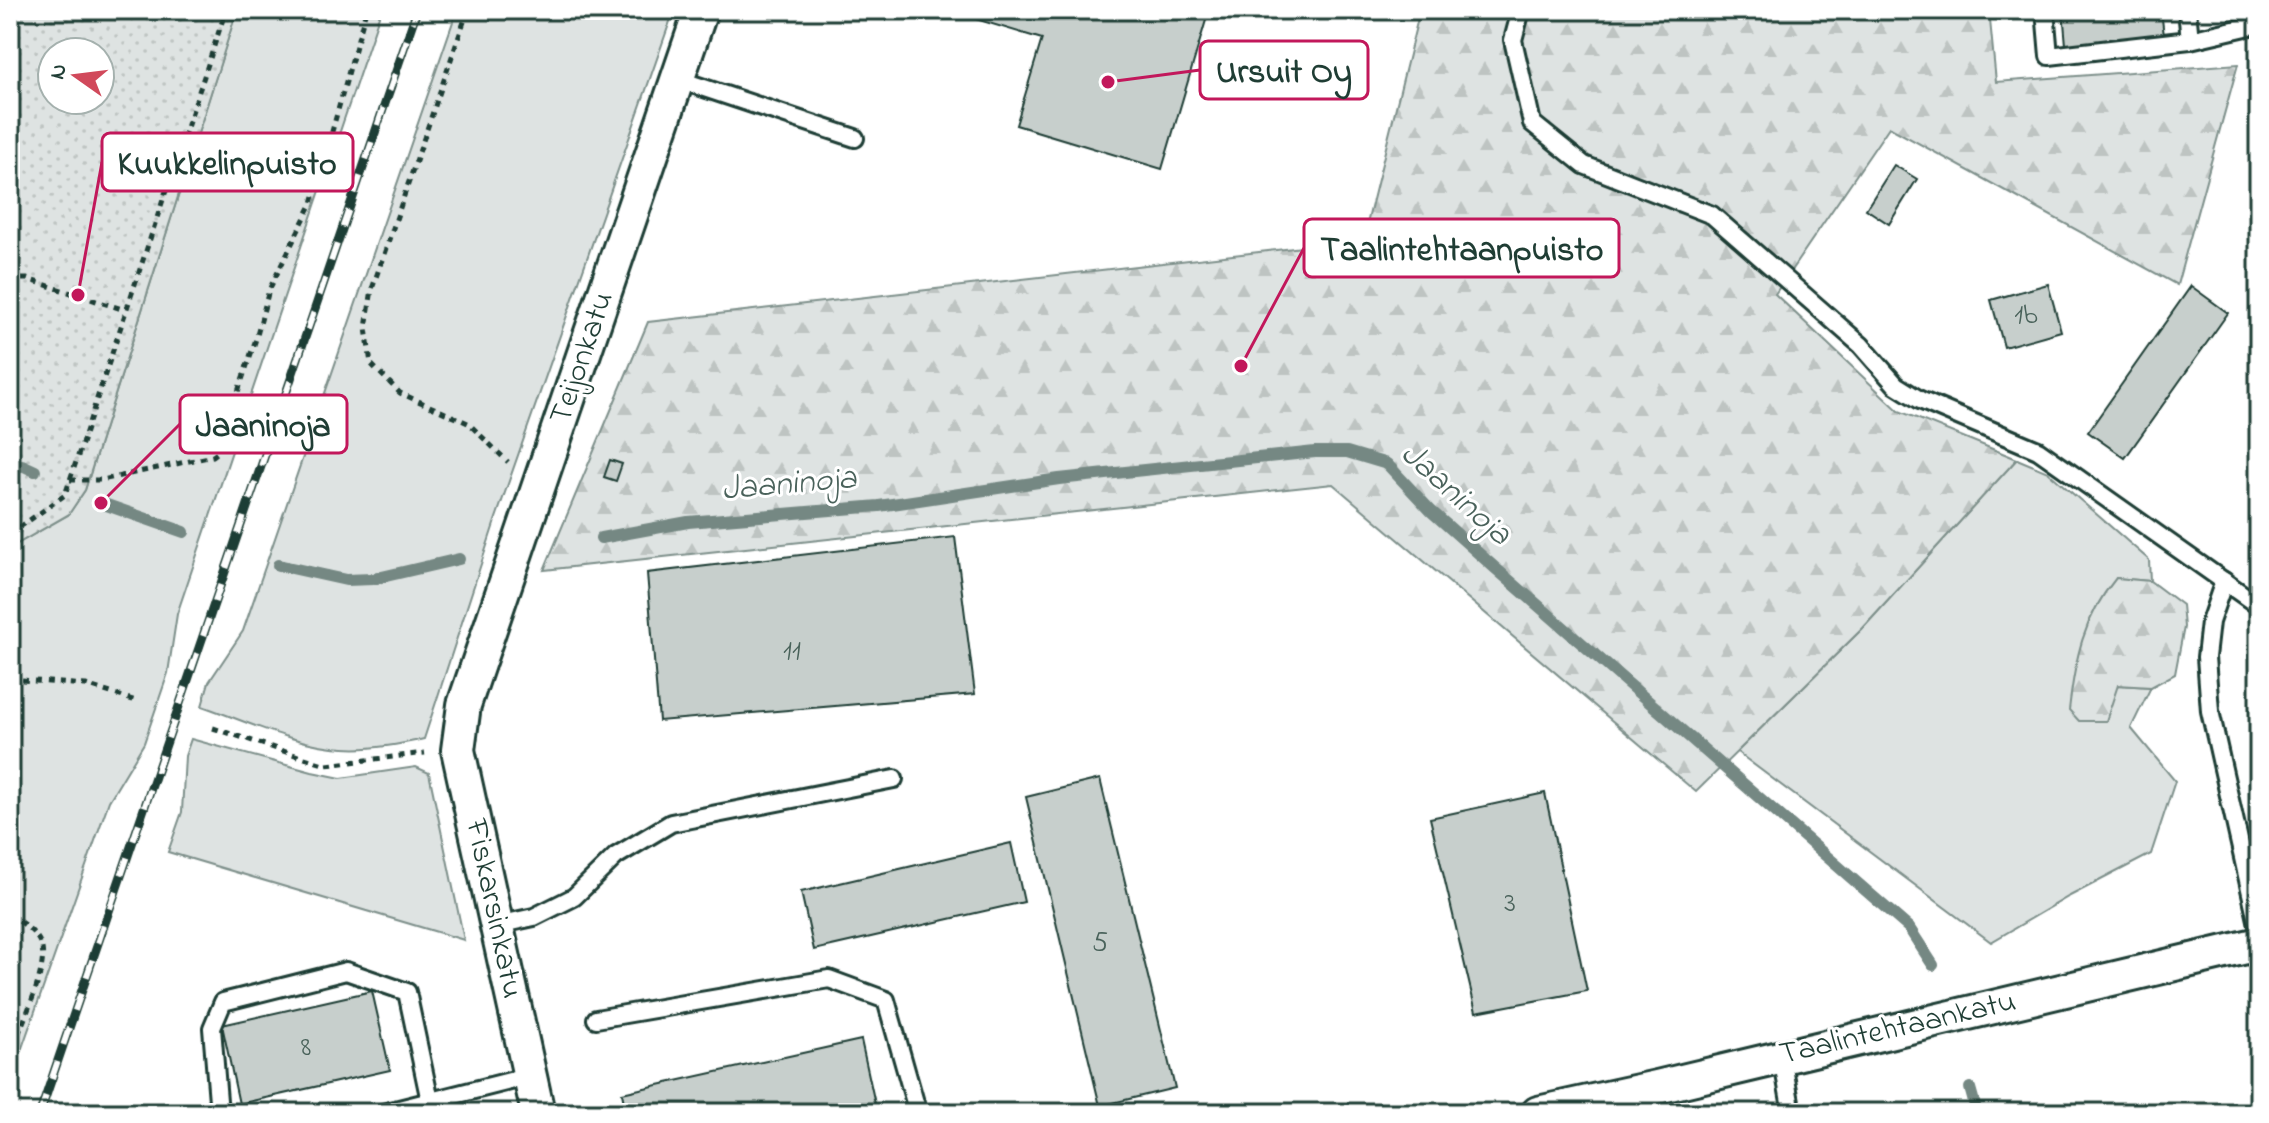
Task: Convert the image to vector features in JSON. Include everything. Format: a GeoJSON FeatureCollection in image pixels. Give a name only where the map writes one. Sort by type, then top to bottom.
{"type":"FeatureCollection","features":[{"type":"Feature","properties":{"kind":"street","name":"Teijonkatu"},"geometry":{"type":"LineString","coordinates":[[464,705],[701,10]]}},
{"type":"Feature","properties":{"kind":"street","name":"Fiskarsinkatu"},"geometry":{"type":"LineString","coordinates":[[464,705],[458,750],[538,1113]]}},
{"type":"Feature","properties":{"kind":"street","name":"Taalintehtaankatu"},"geometry":{"type":"LineString","coordinates":[[1538,1113],[1640,1102],[1782,1057],[2259,944]]}},
{"type":"Feature","properties":{"kind":"lane"},"geometry":{"type":"LineString","coordinates":[[1521,10],[1513,40],[1532,123],[1584,165],[1712,215],[1861,345],[1896,385],[1920,400],[2038,450],[2259,606]]}},
{"type":"Feature","properties":{"kind":"lane"},"geometry":{"type":"LineString","coordinates":[[2045,10],[2049,56],[2190,40],[2259,24]]}},
{"type":"Feature","properties":{"kind":"lane"},"geometry":{"type":"LineString","coordinates":[[2187,10],[2190,40]]}},
{"type":"Feature","properties":{"kind":"lane"},"geometry":{"type":"LineString","coordinates":[[677,79],[855,138]]}},
{"type":"Feature","properties":{"kind":"lane"},"geometry":{"type":"LineString","coordinates":[[2224,581],[2210,622],[2206,657],[2210,711],[2259,929]]}},
{"type":"Feature","properties":{"kind":"lane"},"geometry":{"type":"LineString","coordinates":[[497,925],[534,917],[574,897],[616,856],[671,823],[894,779]]}},
{"type":"Feature","properties":{"kind":"lane"},"geometry":{"type":"LineString","coordinates":[[219,1113],[212,1028],[223,1002],[346,971],[407,992],[430,1101]]}},
{"type":"Feature","properties":{"kind":"lane"},"geometry":{"type":"LineString","coordinates":[[596,1019],[829,979],[886,1000],[918,1113]]}},
{"type":"Feature","properties":{"kind":"lane"},"geometry":{"type":"LineString","coordinates":[[1782,1057],[1792,1113]]}},
{"type":"Feature","properties":{"kind":"lane"},"geometry":{"type":"LineString","coordinates":[[383,1113],[530,1076]]}},
{"type":"Feature","properties":{"kind":"path"},"geometry":{"type":"LineString","coordinates":[[10,534],[65,495],[226,10]]}},
{"type":"Feature","properties":{"kind":"path"},"geometry":{"type":"LineString","coordinates":[[70,480],[102,480],[217,453],[256,339],[269,290],[312,203],[366,10]]}},
{"type":"Feature","properties":{"kind":"path"},"geometry":{"type":"LineString","coordinates":[[468,10],[372,289],[366,328],[371,364],[400,393],[468,423],[537,492]]}},
{"type":"Feature","properties":{"kind":"path"},"geometry":{"type":"LineString","coordinates":[[10,279],[27,279],[125,310]]}},
{"type":"Feature","properties":{"kind":"path"},"geometry":{"type":"LineString","coordinates":[[10,679],[86,685],[139,702]]}},
{"type":"Feature","properties":{"kind":"path"},"geometry":{"type":"LineString","coordinates":[[213,728],[326,765],[458,750]]}},
{"type":"Feature","properties":{"kind":"path"},"geometry":{"type":"LineString","coordinates":[[10,914],[35,934],[43,948],[41,973],[10,1054]]}},
{"type":"Feature","properties":{"kind":"green space"},"geometry":{"type":"Polygon","coordinates":[[[10,10],[205,10],[234,20],[85,490],[69,514],[10,548],[10,10]]]}},
{"type":"Feature","properties":{"kind":"green space"},"geometry":{"type":"Polygon","coordinates":[[[237,10],[381,10],[177,614],[168,673],[144,743],[109,801],[10,1082],[10,548],[68,515],[85,490],[237,10]]]}},
{"type":"Feature","properties":{"kind":"green space"},"geometry":{"type":"Polygon","coordinates":[[[457,10],[674,10],[495,521],[424,739],[374,748],[326,746],[272,732],[202,706],[209,682],[243,631],[457,10]]]}},
{"type":"Feature","properties":{"kind":"green space"},"geometry":{"type":"Polygon","coordinates":[[[1420,10],[1989,10],[1996,82],[2238,64],[2177,285],[1889,127],[1775,294],[1899,411],[2017,459],[1863,628],[1696,792],[1333,484],[544,570],[648,322],[1363,240],[1420,10]]]}},
{"type":"Feature","properties":{"kind":"green space"},"geometry":{"type":"Polygon","coordinates":[[[2017,459],[2048,472],[2149,560],[2150,581],[2116,578],[2118,685],[2151,687],[2131,728],[2175,781],[2151,854],[1991,942],[1737,752],[1863,628],[2017,459]]]}},
{"type":"Feature","properties":{"kind":"green space"},"geometry":{"type":"Polygon","coordinates":[[[2116,578],[2150,581],[2182,605],[2184,627],[2175,674],[2151,687],[2118,685],[2106,721],[2079,721],[2069,710],[2082,640],[2096,608],[2116,578]]]}},
{"type":"Feature","properties":{"kind":"green space"},"geometry":{"type":"Polygon","coordinates":[[[191,739],[341,778],[416,767],[429,773],[464,940],[168,852],[182,812],[185,756],[191,739]]]}},
{"type":"Feature","properties":{"kind":"building"},"geometry":{"type":"Polygon","coordinates":[[[946,10],[1209,10],[1162,169],[1016,125],[1042,39],[946,10]]]}},
{"type":"Feature","properties":{"kind":"building"},"geometry":{"type":"Polygon","coordinates":[[[2063,10],[2161,10],[2164,36],[2066,45],[2063,10]]]}},
{"type":"Feature","properties":{"kind":"building"},"geometry":{"type":"Polygon","coordinates":[[[1894,165],[1917,179],[1889,224],[1866,209],[1894,165]]]}},
{"type":"Feature","properties":{"kind":"building"},"geometry":{"type":"Polygon","coordinates":[[[2048,284],[2061,331],[2004,347],[1991,300],[2048,284]]]}},
{"type":"Feature","properties":{"kind":"building"},"geometry":{"type":"Polygon","coordinates":[[[2191,286],[2228,313],[2125,458],[2088,432],[2191,286]]]}},
{"type":"Feature","properties":{"kind":"building"},"geometry":{"type":"Polygon","coordinates":[[[610,460],[622,464],[616,481],[604,477],[610,460]]]}},
{"type":"Feature","properties":{"kind":"building"},"geometry":{"type":"Polygon","coordinates":[[[955,537],[975,694],[659,721],[647,573],[955,537]]]}},
{"type":"Feature","properties":{"kind":"building"},"geometry":{"type":"Polygon","coordinates":[[[1100,779],[1175,1088],[1100,1106],[1026,797],[1100,779]]]}},
{"type":"Feature","properties":{"kind":"building"},"geometry":{"type":"Polygon","coordinates":[[[1545,793],[1587,991],[1476,1012],[1430,818],[1545,793]]]}},
{"type":"Feature","properties":{"kind":"building"},"geometry":{"type":"Polygon","coordinates":[[[1011,843],[1024,902],[814,950],[801,892],[1011,843]]]}},
{"type":"Feature","properties":{"kind":"building"},"geometry":{"type":"Polygon","coordinates":[[[372,991],[390,1070],[239,1104],[222,1025],[372,991]]]}},
{"type":"Feature","properties":{"kind":"building"},"geometry":{"type":"Polygon","coordinates":[[[861,1040],[877,1113],[626,1113],[622,1093],[861,1040]]]}},
{"type":"Feature","properties":{"kind":"waterway","name":"Jaaninoja"},"geometry":{"type":"LineString","coordinates":[[601,538],[688,522],[879,506],[1059,479],[1315,452],[1347,452],[1387,464],[1431,511],[1909,928],[1933,965]]}},
{"type":"Feature","properties":{"kind":"waterway","name":"Jaaninoja"},"geometry":{"type":"LineString","coordinates":[[10,471],[22,465],[35,471]]}},
{"type":"Feature","properties":{"kind":"waterway","name":"Jaaninoja"},"geometry":{"type":"LineString","coordinates":[[101,503],[184,532]]}},
{"type":"Feature","properties":{"kind":"waterway","name":"Jaaninoja"},"geometry":{"type":"LineString","coordinates":[[278,565],[346,580],[373,579],[459,559]]}},
{"type":"Feature","properties":{"kind":"waterway","name":"Jaaninoja"},"geometry":{"type":"LineString","coordinates":[[1970,1088],[1977,1113]]}},
{"type":"Feature","properties":{"kind":"railway"},"geometry":{"type":"LineString","coordinates":[[40,1113],[417,10]]}},
{"type":"Feature","properties":{"kind":"place","name":"Ursuit Oy"},"geometry":{"type":"Point","coordinates":[1108,82]}},
{"type":"Feature","properties":{"kind":"place","name":"Kuukkelinpuisto"},"geometry":{"type":"Point","coordinates":[78,295]}},
{"type":"Feature","properties":{"kind":"place","name":"Taalintehtaanpuisto"},"geometry":{"type":"Point","coordinates":[1241,366]}},
{"type":"Feature","properties":{"kind":"place","name":"Jaaninoja"},"geometry":{"type":"Point","coordinates":[101,503]}}]}
